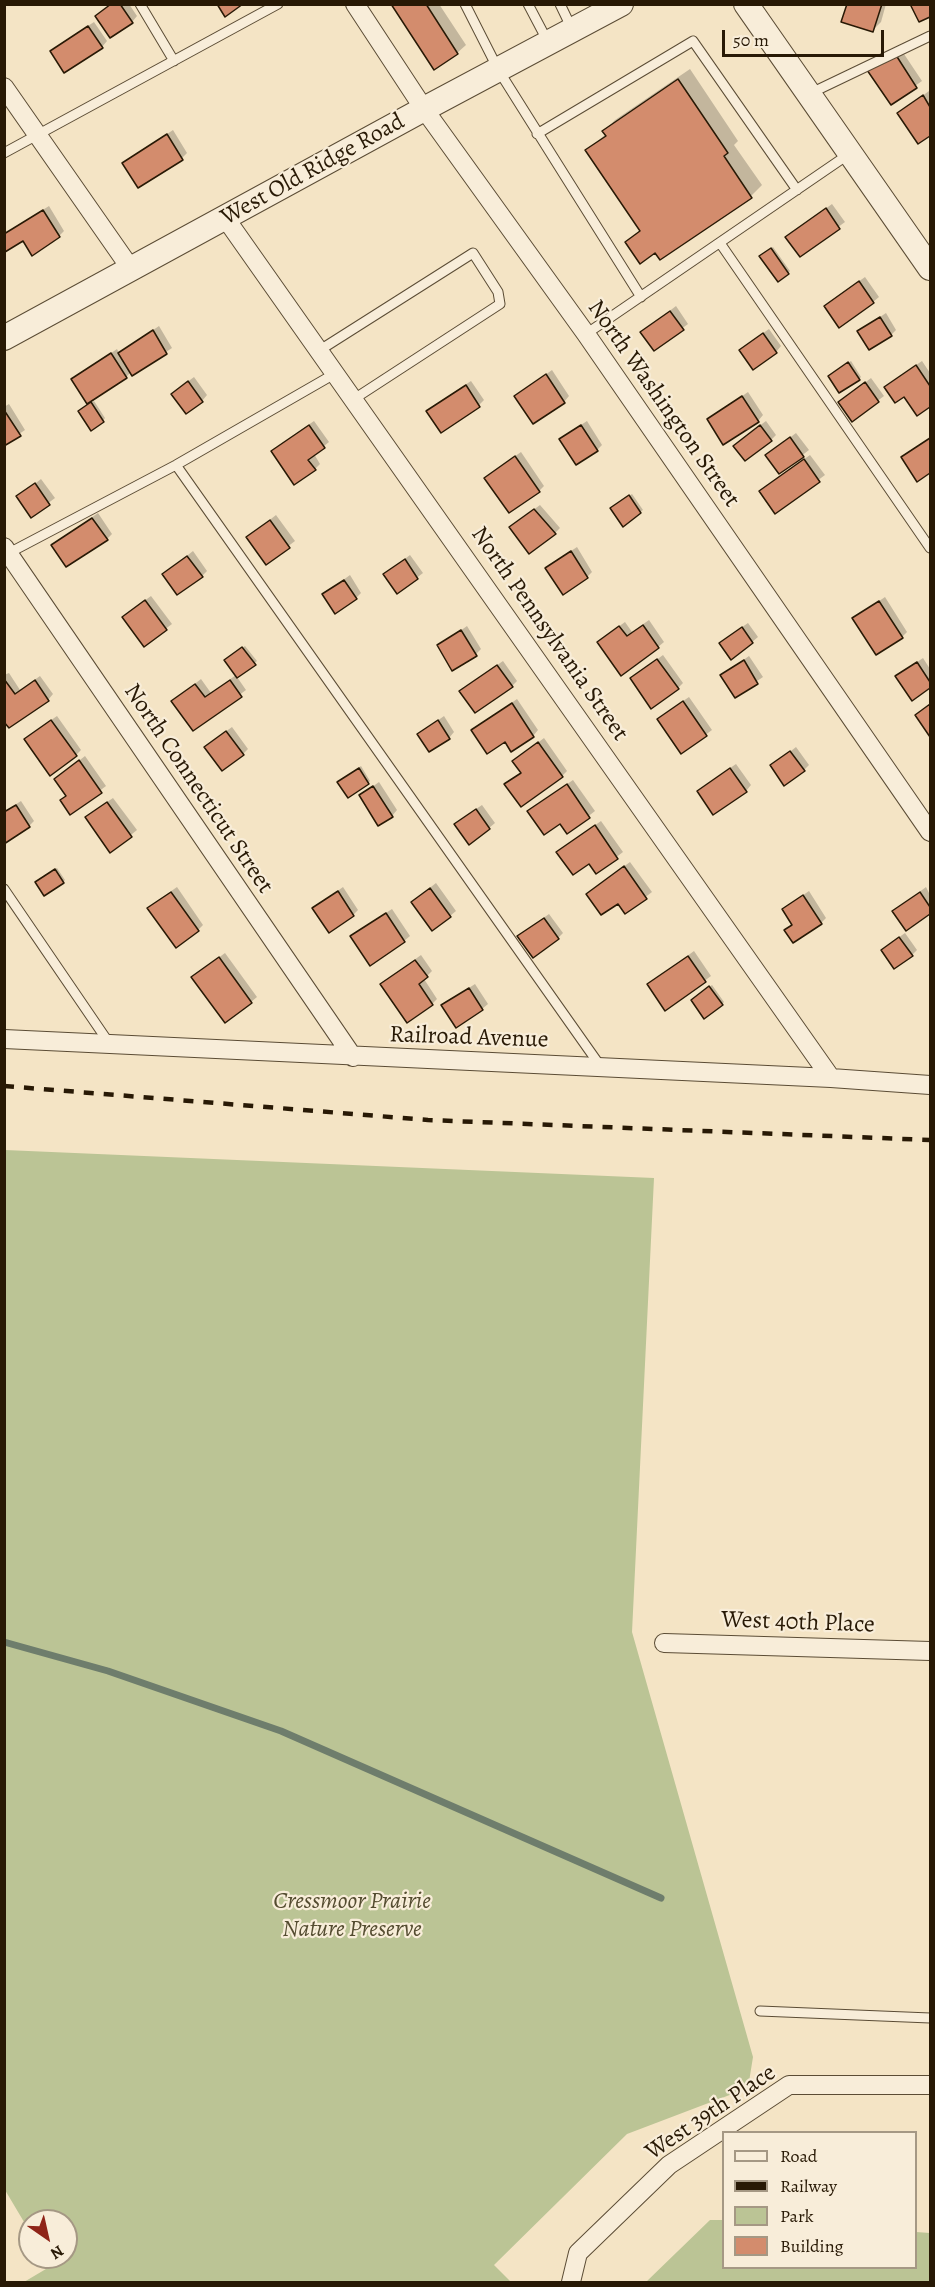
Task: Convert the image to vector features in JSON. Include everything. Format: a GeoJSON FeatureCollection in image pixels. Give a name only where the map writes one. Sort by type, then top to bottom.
{"type":"FeatureCollection","features":[{"type":"Feature","properties":{"kind":"street","name":"North Washington Street"},"geometry":{"type":"LineString","coordinates":[[355,4],[424,109],[586,334],[930,832]]}},
{"type":"Feature","properties":{"kind":"street","name":"West Old Ridge Road"},"geometry":{"type":"LineString","coordinates":[[4,338],[621,4]]}},
{"type":"Feature","properties":{"kind":"street"},"geometry":{"type":"LineString","coordinates":[[746,4],[930,268]]}},
{"type":"Feature","properties":{"kind":"street"},"geometry":{"type":"LineString","coordinates":[[4,87],[131,269]]}},
{"type":"Feature","properties":{"kind":"street","name":"North Pennsylvania Street"},"geometry":{"type":"LineString","coordinates":[[226,219],[831,1078]]}},
{"type":"Feature","properties":{"kind":"street","name":"North Connecticut Street"},"geometry":{"type":"LineString","coordinates":[[6,552],[353,1057]]}},
{"type":"Feature","properties":{"kind":"street","name":"Railroad Avenue"},"geometry":{"type":"LineString","coordinates":[[4,1039],[831,1078],[930,1085]]}},
{"type":"Feature","properties":{"kind":"street","name":"West 40th Place"},"geometry":{"type":"LineString","coordinates":[[664,1643],[930,1651]]}},
{"type":"Feature","properties":{"kind":"street","name":"West 39th Place"},"geometry":{"type":"LineString","coordinates":[[571,2283],[578,2253],[669,2165],[789,2085],[930,2085]]}},
{"type":"Feature","properties":{"kind":"lane"},"geometry":{"type":"LineString","coordinates":[[140,4],[174,61]]}},
{"type":"Feature","properties":{"kind":"lane"},"geometry":{"type":"LineString","coordinates":[[4,153],[278,4]]}},
{"type":"Feature","properties":{"kind":"lane"},"geometry":{"type":"LineString","coordinates":[[465,4],[499,71],[640,297]]}},
{"type":"Feature","properties":{"kind":"lane"},"geometry":{"type":"LineString","coordinates":[[528,4],[549,44]]}},
{"type":"Feature","properties":{"kind":"lane"},"geometry":{"type":"LineString","coordinates":[[560,4],[573,31]]}},
{"type":"Feature","properties":{"kind":"lane"},"geometry":{"type":"LineString","coordinates":[[807,94],[930,36]]}},
{"type":"Feature","properties":{"kind":"lane"},"geometry":{"type":"LineString","coordinates":[[537,134],[693,40],[797,190]]}},
{"type":"Feature","properties":{"kind":"lane"},"geometry":{"type":"LineString","coordinates":[[586,334],[849,154]]}},
{"type":"Feature","properties":{"kind":"lane"},"geometry":{"type":"LineString","coordinates":[[720,243],[930,548]]}},
{"type":"Feature","properties":{"kind":"lane"},"geometry":{"type":"LineString","coordinates":[[320,350],[472,253],[498,292],[500,304],[354,399]]}},
{"type":"Feature","properties":{"kind":"lane"},"geometry":{"type":"LineString","coordinates":[[6,552],[176,465],[336,373]]}},
{"type":"Feature","properties":{"kind":"lane"},"geometry":{"type":"LineString","coordinates":[[176,465],[601,1068]]}},
{"type":"Feature","properties":{"kind":"lane"},"geometry":{"type":"LineString","coordinates":[[4,889],[110,1044]]}},
{"type":"Feature","properties":{"kind":"lane"},"geometry":{"type":"LineString","coordinates":[[760,2011],[930,2018]]}},
{"type":"Feature","properties":{"kind":"green space","name":"Cressmoor Prairie Nature Preserve"},"geometry":{"type":"Polygon","coordinates":[[[5,1150],[654,1178],[632,1632],[753,2057],[748,2088],[627,2134],[494,2265],[511,2282],[24,2282],[46,2269],[78,2269],[78,2209],[18,2209],[18,2212],[5,2190],[5,1150]]]}},
{"type":"Feature","properties":{"kind":"green space"},"geometry":{"type":"Polygon","coordinates":[[[710,2220],[722,2220],[722,2269],[917,2269],[917,2232],[930,2233],[930,2282],[646,2282],[710,2220]]]}},
{"type":"Feature","properties":{"kind":"building"},"geometry":{"type":"Polygon","coordinates":[[[111,4],[120,4],[133,23],[110,38],[95,16],[111,4]]]}},
{"type":"Feature","properties":{"kind":"building"},"geometry":{"type":"Polygon","coordinates":[[[217,4],[243,4],[225,17],[217,4]]]}},
{"type":"Feature","properties":{"kind":"building"},"geometry":{"type":"Polygon","coordinates":[[[391,4],[426,4],[458,54],[434,70],[391,4]]]}},
{"type":"Feature","properties":{"kind":"building"},"geometry":{"type":"Polygon","coordinates":[[[847,4],[882,4],[873,32],[841,22],[847,4]]]}},
{"type":"Feature","properties":{"kind":"building"},"geometry":{"type":"Polygon","coordinates":[[[910,4],[930,4],[930,17],[919,22],[910,4]]]}},
{"type":"Feature","properties":{"kind":"building"},"geometry":{"type":"Polygon","coordinates":[[[88,26],[103,48],[64,73],[50,51],[88,26]]]}},
{"type":"Feature","properties":{"kind":"building"},"geometry":{"type":"Polygon","coordinates":[[[894,52],[917,88],[891,105],[867,70],[894,52]]]}},
{"type":"Feature","properties":{"kind":"building"},"geometry":{"type":"Polygon","coordinates":[[[678,79],[728,153],[724,156],[752,198],[660,260],[655,253],[640,264],[625,242],[640,231],[585,150],[606,136],[602,131],[678,79]]]}},
{"type":"Feature","properties":{"kind":"building"},"geometry":{"type":"Polygon","coordinates":[[[923,95],[930,107],[930,136],[918,144],[897,113],[923,95]]]}},
{"type":"Feature","properties":{"kind":"building"},"geometry":{"type":"Polygon","coordinates":[[[167,134],[183,160],[138,188],[122,163],[167,134]]]}},
{"type":"Feature","properties":{"kind":"building"},"geometry":{"type":"Polygon","coordinates":[[[826,208],[840,229],[800,257],[785,237],[826,208]]]}},
{"type":"Feature","properties":{"kind":"building"},"geometry":{"type":"Polygon","coordinates":[[[43,210],[60,237],[32,256],[23,241],[5,252],[4,234],[43,210]]]}},
{"type":"Feature","properties":{"kind":"building"},"geometry":{"type":"Polygon","coordinates":[[[771,248],[789,274],[778,282],[759,256],[771,248]]]}},
{"type":"Feature","properties":{"kind":"building"},"geometry":{"type":"Polygon","coordinates":[[[859,281],[874,303],[839,328],[824,306],[859,281]]]}},
{"type":"Feature","properties":{"kind":"building"},"geometry":{"type":"Polygon","coordinates":[[[670,311],[684,330],[654,351],[640,332],[670,311]]]}},
{"type":"Feature","properties":{"kind":"building"},"geometry":{"type":"Polygon","coordinates":[[[880,317],[892,336],[869,350],[857,331],[880,317]]]}},
{"type":"Feature","properties":{"kind":"building"},"geometry":{"type":"Polygon","coordinates":[[[153,330],[167,354],[132,376],[118,353],[153,330]]]}},
{"type":"Feature","properties":{"kind":"building"},"geometry":{"type":"Polygon","coordinates":[[[763,333],[777,353],[753,370],[739,350],[763,333]]]}},
{"type":"Feature","properties":{"kind":"building"},"geometry":{"type":"Polygon","coordinates":[[[111,353],[127,378],[87,404],[71,379],[111,353]]]}},
{"type":"Feature","properties":{"kind":"building"},"geometry":{"type":"Polygon","coordinates":[[[848,362],[860,380],[839,393],[828,376],[848,362]]]}},
{"type":"Feature","properties":{"kind":"building"},"geometry":{"type":"Polygon","coordinates":[[[916,365],[930,386],[930,407],[917,416],[904,397],[895,403],[884,387],[916,365]]]}},
{"type":"Feature","properties":{"kind":"building"},"geometry":{"type":"Polygon","coordinates":[[[546,374],[565,403],[533,424],[514,396],[546,374]]]}},
{"type":"Feature","properties":{"kind":"building"},"geometry":{"type":"Polygon","coordinates":[[[188,381],[203,402],[186,414],[171,394],[188,381]]]}},
{"type":"Feature","properties":{"kind":"building"},"geometry":{"type":"Polygon","coordinates":[[[865,382],[879,402],[852,422],[838,402],[865,382]]]}},
{"type":"Feature","properties":{"kind":"building"},"geometry":{"type":"Polygon","coordinates":[[[466,385],[480,407],[441,433],[426,411],[466,385]]]}},
{"type":"Feature","properties":{"kind":"building"},"geometry":{"type":"Polygon","coordinates":[[[742,396],[759,422],[723,445],[707,419],[742,396]]]}},
{"type":"Feature","properties":{"kind":"building"},"geometry":{"type":"Polygon","coordinates":[[[91,402],[104,422],[91,431],[78,411],[91,402]]]}},
{"type":"Feature","properties":{"kind":"building"},"geometry":{"type":"Polygon","coordinates":[[[4,410],[21,436],[4,446],[4,410]]]}},
{"type":"Feature","properties":{"kind":"building"},"geometry":{"type":"Polygon","coordinates":[[[309,425],[325,448],[308,460],[316,470],[294,485],[271,451],[309,425]]]}},
{"type":"Feature","properties":{"kind":"building"},"geometry":{"type":"Polygon","coordinates":[[[581,425],[598,451],[576,465],[559,439],[581,425]]]}},
{"type":"Feature","properties":{"kind":"building"},"geometry":{"type":"Polygon","coordinates":[[[760,425],[772,441],[745,461],[733,446],[760,425]]]}},
{"type":"Feature","properties":{"kind":"building"},"geometry":{"type":"Polygon","coordinates":[[[790,437],[804,457],[779,474],[765,455],[790,437]]]}},
{"type":"Feature","properties":{"kind":"building"},"geometry":{"type":"Polygon","coordinates":[[[930,438],[930,473],[917,482],[901,457],[930,438]]]}},
{"type":"Feature","properties":{"kind":"building"},"geometry":{"type":"Polygon","coordinates":[[[515,456],[540,492],[509,513],[484,478],[515,456]]]}},
{"type":"Feature","properties":{"kind":"building"},"geometry":{"type":"Polygon","coordinates":[[[804,459],[820,482],[775,514],[759,491],[804,459]]]}},
{"type":"Feature","properties":{"kind":"building"},"geometry":{"type":"Polygon","coordinates":[[[35,483],[50,505],[31,518],[16,496],[35,483]]]}},
{"type":"Feature","properties":{"kind":"building"},"geometry":{"type":"Polygon","coordinates":[[[629,495],[641,513],[623,527],[610,508],[629,495]]]}},
{"type":"Feature","properties":{"kind":"building"},"geometry":{"type":"Polygon","coordinates":[[[534,509],[556,534],[529,554],[509,527],[534,509]]]}},
{"type":"Feature","properties":{"kind":"building"},"geometry":{"type":"Polygon","coordinates":[[[92,518],[108,540],[66,567],[51,545],[92,518]]]}},
{"type":"Feature","properties":{"kind":"building"},"geometry":{"type":"Polygon","coordinates":[[[270,520],[290,548],[266,565],[246,537],[270,520]]]}},
{"type":"Feature","properties":{"kind":"building"},"geometry":{"type":"Polygon","coordinates":[[[571,551],[588,578],[563,595],[545,568],[571,551]]]}},
{"type":"Feature","properties":{"kind":"building"},"geometry":{"type":"Polygon","coordinates":[[[187,556],[203,577],[177,595],[162,574],[187,556]]]}},
{"type":"Feature","properties":{"kind":"building"},"geometry":{"type":"Polygon","coordinates":[[[405,559],[418,579],[397,594],[383,574],[405,559]]]}},
{"type":"Feature","properties":{"kind":"building"},"geometry":{"type":"Polygon","coordinates":[[[344,580],[357,599],[335,614],[322,594],[344,580]]]}},
{"type":"Feature","properties":{"kind":"building"},"geometry":{"type":"Polygon","coordinates":[[[145,600],[167,630],[144,647],[122,617],[145,600]]]}},
{"type":"Feature","properties":{"kind":"building"},"geometry":{"type":"Polygon","coordinates":[[[879,601],[903,638],[876,655],[852,618],[879,601]]]}},
{"type":"Feature","properties":{"kind":"building"},"geometry":{"type":"Polygon","coordinates":[[[643,625],[659,648],[621,676],[597,642],[619,626],[627,636],[643,625]]]}},
{"type":"Feature","properties":{"kind":"building"},"geometry":{"type":"Polygon","coordinates":[[[742,627],[753,643],[731,660],[719,643],[742,627]]]}},
{"type":"Feature","properties":{"kind":"building"},"geometry":{"type":"Polygon","coordinates":[[[461,630],[477,656],[452,671],[437,645],[461,630]]]}},
{"type":"Feature","properties":{"kind":"building"},"geometry":{"type":"Polygon","coordinates":[[[242,647],[256,665],[237,678],[224,660],[242,647]]]}},
{"type":"Feature","properties":{"kind":"building"},"geometry":{"type":"Polygon","coordinates":[[[657,659],[679,689],[651,709],[630,678],[657,659]]]}},
{"type":"Feature","properties":{"kind":"building"},"geometry":{"type":"Polygon","coordinates":[[[744,660],[758,684],[735,698],[720,675],[744,660]]]}},
{"type":"Feature","properties":{"kind":"building"},"geometry":{"type":"Polygon","coordinates":[[[917,662],[930,682],[930,688],[912,701],[895,676],[917,662]]]}},
{"type":"Feature","properties":{"kind":"building"},"geometry":{"type":"Polygon","coordinates":[[[497,665],[513,687],[475,713],[459,691],[497,665]]]}},
{"type":"Feature","properties":{"kind":"building"},"geometry":{"type":"Polygon","coordinates":[[[4,679],[15,694],[35,680],[49,701],[9,728],[4,722],[4,679]]]}},
{"type":"Feature","properties":{"kind":"building"},"geometry":{"type":"Polygon","coordinates":[[[230,680],[242,697],[193,731],[171,701],[195,684],[205,697],[230,680]]]}},
{"type":"Feature","properties":{"kind":"building"},"geometry":{"type":"Polygon","coordinates":[[[683,701],[707,736],[681,754],[657,719],[683,701]]]}},
{"type":"Feature","properties":{"kind":"building"},"geometry":{"type":"Polygon","coordinates":[[[512,703],[534,737],[511,752],[505,742],[487,754],[471,730],[512,703]]]}},
{"type":"Feature","properties":{"kind":"building"},"geometry":{"type":"Polygon","coordinates":[[[930,704],[930,737],[915,715],[930,704]]]}},
{"type":"Feature","properties":{"kind":"building"},"geometry":{"type":"Polygon","coordinates":[[[51,720],[77,756],[50,776],[24,739],[51,720]]]}},
{"type":"Feature","properties":{"kind":"building"},"geometry":{"type":"Polygon","coordinates":[[[438,720],[450,739],[429,752],[417,734],[438,720]]]}},
{"type":"Feature","properties":{"kind":"building"},"geometry":{"type":"Polygon","coordinates":[[[226,731],[244,755],[222,771],[204,747],[226,731]]]}},
{"type":"Feature","properties":{"kind":"building"},"geometry":{"type":"Polygon","coordinates":[[[538,742],[563,777],[521,807],[504,784],[521,773],[512,761],[538,742]]]}},
{"type":"Feature","properties":{"kind":"building"},"geometry":{"type":"Polygon","coordinates":[[[790,751],[805,771],[784,786],[770,765],[790,751]]]}},
{"type":"Feature","properties":{"kind":"building"},"geometry":{"type":"Polygon","coordinates":[[[79,760],[102,793],[70,815],[60,800],[66,796],[54,779],[79,760]]]}},
{"type":"Feature","properties":{"kind":"building"},"geometry":{"type":"Polygon","coordinates":[[[359,768],[369,784],[348,798],[337,782],[359,768]]]}},
{"type":"Feature","properties":{"kind":"building"},"geometry":{"type":"Polygon","coordinates":[[[730,768],[747,792],[713,815],[697,791],[730,768]]]}},
{"type":"Feature","properties":{"kind":"building"},"geometry":{"type":"Polygon","coordinates":[[[567,784],[590,818],[567,834],[560,824],[544,835],[527,811],[567,784]]]}},
{"type":"Feature","properties":{"kind":"building"},"geometry":{"type":"Polygon","coordinates":[[[373,786],[393,817],[378,826],[359,795],[373,786]]]}},
{"type":"Feature","properties":{"kind":"building"},"geometry":{"type":"Polygon","coordinates":[[[107,802],[132,837],[110,853],[85,817],[107,802]]]}},
{"type":"Feature","properties":{"kind":"building"},"geometry":{"type":"Polygon","coordinates":[[[16,805],[30,827],[4,844],[4,812],[16,805]]]}},
{"type":"Feature","properties":{"kind":"building"},"geometry":{"type":"Polygon","coordinates":[[[476,809],[490,829],[469,845],[454,824],[476,809]]]}},
{"type":"Feature","properties":{"kind":"building"},"geometry":{"type":"Polygon","coordinates":[[[595,825],[618,859],[596,874],[589,864],[573,875],[556,852],[595,825]]]}},
{"type":"Feature","properties":{"kind":"building"},"geometry":{"type":"Polygon","coordinates":[[[624,866],[647,899],[625,914],[618,904],[601,915],[586,894],[624,866]]]}},
{"type":"Feature","properties":{"kind":"building"},"geometry":{"type":"Polygon","coordinates":[[[55,869],[64,883],[44,896],[35,882],[55,869]]]}},
{"type":"Feature","properties":{"kind":"building"},"geometry":{"type":"Polygon","coordinates":[[[430,888],[451,917],[432,931],[411,902],[430,888]]]}},
{"type":"Feature","properties":{"kind":"building"},"geometry":{"type":"Polygon","coordinates":[[[338,891],[354,916],[329,933],[312,908],[338,891]]]}},
{"type":"Feature","properties":{"kind":"building"},"geometry":{"type":"Polygon","coordinates":[[[171,892],[199,931],[176,948],[147,908],[171,892]]]}},
{"type":"Feature","properties":{"kind":"building"},"geometry":{"type":"Polygon","coordinates":[[[920,892],[930,907],[930,914],[906,931],[892,911],[920,892]]]}},
{"type":"Feature","properties":{"kind":"building"},"geometry":{"type":"Polygon","coordinates":[[[803,895],[822,924],[793,943],[784,930],[792,925],[782,909],[803,895]]]}},
{"type":"Feature","properties":{"kind":"building"},"geometry":{"type":"Polygon","coordinates":[[[386,913],[405,942],[370,966],[350,936],[386,913]]]}},
{"type":"Feature","properties":{"kind":"building"},"geometry":{"type":"Polygon","coordinates":[[[544,918],[559,939],[533,958],[517,936],[544,918]]]}},
{"type":"Feature","properties":{"kind":"building"},"geometry":{"type":"Polygon","coordinates":[[[899,937],[913,956],[894,969],[881,950],[899,937]]]}},
{"type":"Feature","properties":{"kind":"building"},"geometry":{"type":"Polygon","coordinates":[[[688,956],[706,982],[665,1011],[647,984],[688,956]]]}},
{"type":"Feature","properties":{"kind":"building"},"geometry":{"type":"Polygon","coordinates":[[[219,957],[252,1003],[225,1023],[191,977],[219,957]]]}},
{"type":"Feature","properties":{"kind":"building"},"geometry":{"type":"Polygon","coordinates":[[[415,960],[428,977],[419,984],[433,1005],[407,1023],[380,984],[415,960]]]}},
{"type":"Feature","properties":{"kind":"building"},"geometry":{"type":"Polygon","coordinates":[[[709,986],[723,1005],[704,1019],[691,1000],[709,986]]]}},
{"type":"Feature","properties":{"kind":"building"},"geometry":{"type":"Polygon","coordinates":[[[469,988],[483,1010],[456,1028],[441,1005],[469,988]]]}},
{"type":"Feature","properties":{"kind":"waterway"},"geometry":{"type":"LineString","coordinates":[[4,1642],[108,1671],[281,1731],[661,1898]]}},
{"type":"Feature","properties":{"kind":"railway"},"geometry":{"type":"LineString","coordinates":[[4,1086],[428,1120],[930,1140]]}}]}
